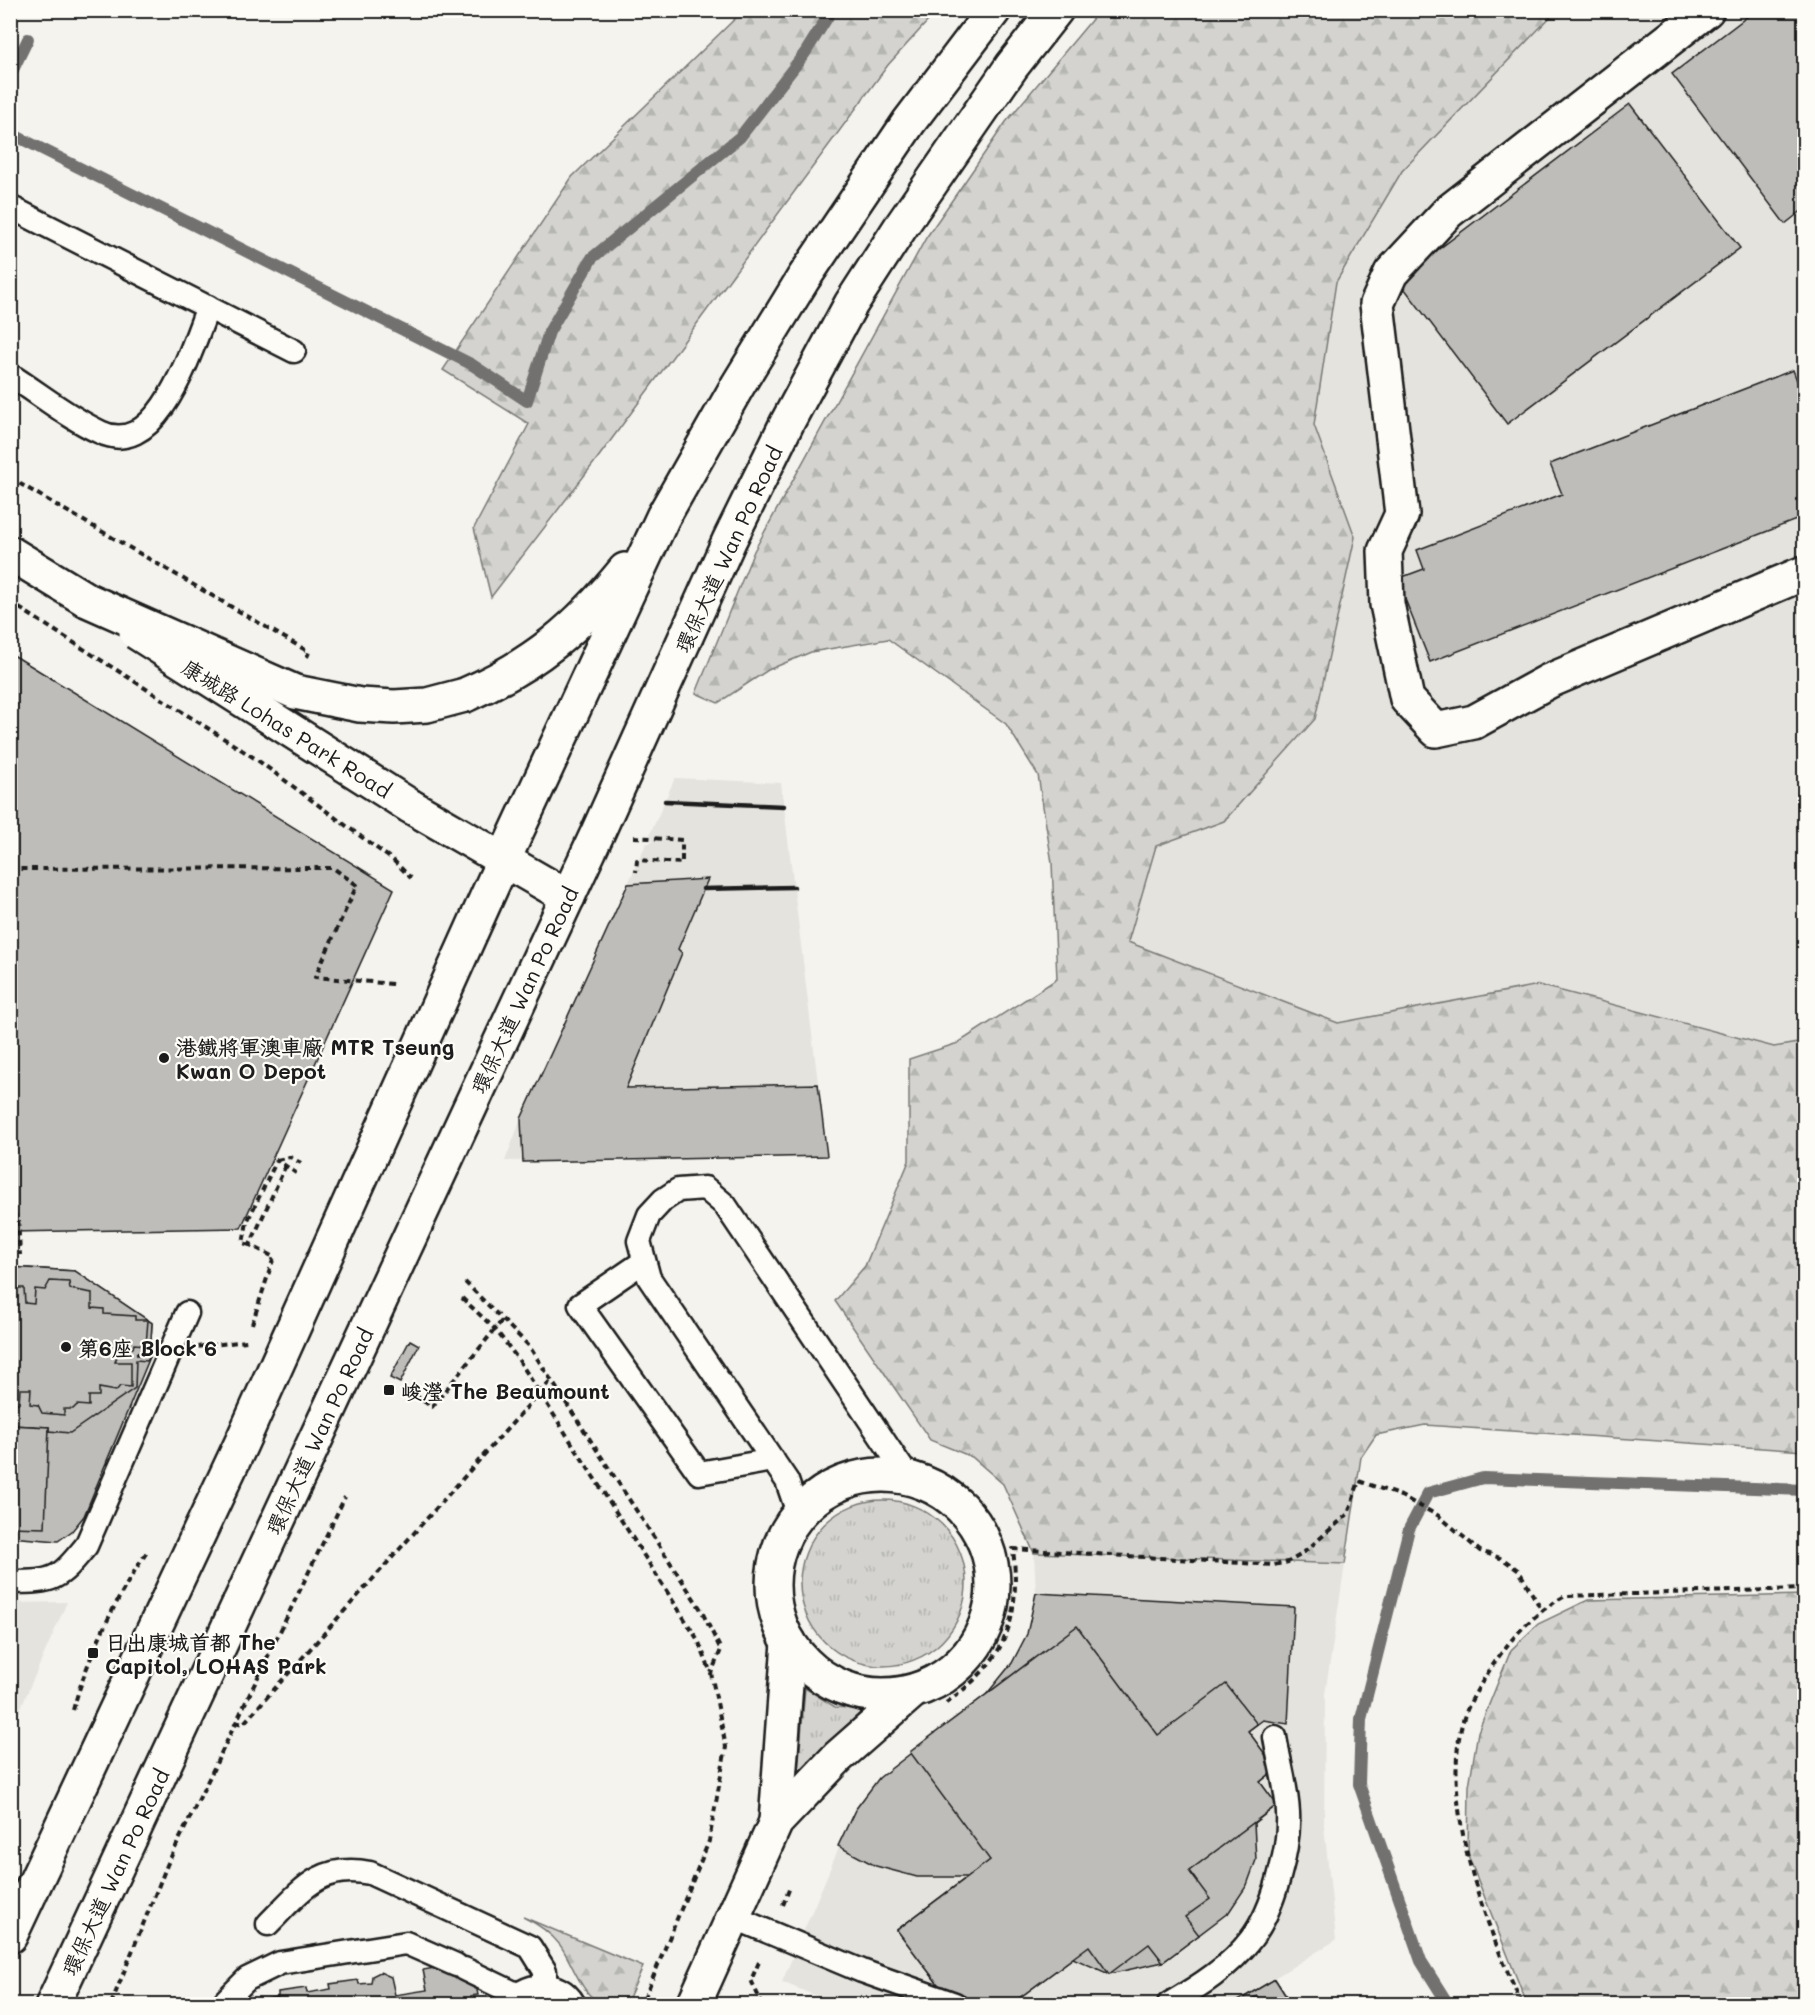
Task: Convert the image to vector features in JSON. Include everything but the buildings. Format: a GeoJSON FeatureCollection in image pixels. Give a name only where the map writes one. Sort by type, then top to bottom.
{"type":"FeatureCollection","features":[{"type":"Feature","properties":{"kind":"main road"},"geometry":{"type":"LineString","coordinates":[[10,1936],[241,1444],[503,861],[663,517],[738,385],[803,279],[909,122],[994,10]]}},
{"type":"Feature","properties":{"kind":"main road","name":"環保大道 Wan Po Road"},"geometry":{"type":"LineString","coordinates":[[53,2004],[568,897],[729,541],[787,423],[851,304],[953,147],[1056,10]]}},
{"type":"Feature","properties":{"kind":"main road"},"geometry":{"type":"LineString","coordinates":[[1707,10],[1448,212],[1391,273],[1377,304],[1402,514],[1385,551],[1387,604],[1407,699],[1436,730],[1474,722],[1549,681],[1804,573]]}},
{"type":"Feature","properties":{"kind":"main road"},"geometry":{"type":"LineString","coordinates":[[87,600],[305,694],[360,705],[394,707],[427,705],[465,695],[503,679],[534,660],[592,608],[624,571],[663,517]]}},
{"type":"Feature","properties":{"kind":"main road","name":"康城路 Lohas Park Road"},"geometry":{"type":"LineString","coordinates":[[10,553],[410,806],[568,897]]}},
{"type":"Feature","properties":{"kind":"main road"},"geometry":{"type":"LineString","coordinates":[[694,2004],[776,1821],[838,1757],[926,1700],[971,1651],[988,1619],[994,1583],[987,1547],[969,1515],[942,1491],[908,1477],[878,1474],[848,1480],[821,1493],[798,1513],[780,1543],[773,1576],[776,1610],[789,1641],[812,1669],[842,1687],[877,1695],[926,1700]]}},
{"type":"Feature","properties":{"kind":"main road"},"geometry":{"type":"LineString","coordinates":[[776,1821],[789,1641]]}},
{"type":"Feature","properties":{"kind":"lane"},"geometry":{"type":"LineString","coordinates":[[10,207],[294,351]]}},
{"type":"Feature","properties":{"kind":"lane"},"geometry":{"type":"LineString","coordinates":[[10,375],[101,433],[124,438],[145,428],[158,415],[170,396],[208,307]]}},
{"type":"Feature","properties":{"kind":"lane"},"geometry":{"type":"LineString","coordinates":[[798,1513],[788,1481],[649,1278],[643,1263],[639,1241],[649,1215],[663,1200],[678,1190],[705,1188],[717,1195],[908,1477]]}},
{"type":"Feature","properties":{"kind":"lane"},"geometry":{"type":"LineString","coordinates":[[643,1263],[580,1305],[699,1473],[773,1460]]}},
{"type":"Feature","properties":{"kind":"lane"},"geometry":{"type":"LineString","coordinates":[[10,1582],[45,1582],[67,1568],[86,1546],[187,1313]]}},
{"type":"Feature","properties":{"kind":"lane"},"geometry":{"type":"LineString","coordinates":[[1169,2004],[1206,1982],[1251,1939],[1268,1906],[1285,1854],[1288,1814],[1275,1737]]}},
{"type":"Feature","properties":{"kind":"lane"},"geometry":{"type":"LineString","coordinates":[[268,1924],[304,1888],[321,1876],[341,1870],[370,1873],[530,1947],[545,1971],[545,1985]]}},
{"type":"Feature","properties":{"kind":"lane"},"geometry":{"type":"LineString","coordinates":[[733,1917],[862,1971],[956,2004]]}},
{"type":"Feature","properties":{"kind":"lane"},"geometry":{"type":"LineString","coordinates":[[226,2000],[247,1979],[280,1963],[406,1943],[460,1967],[512,1999],[530,1986],[545,1985],[560,1990],[574,2004]]}},
{"type":"Feature","properties":{"kind":"path"},"geometry":{"type":"LineString","coordinates":[[10,478],[309,652]]}},
{"type":"Feature","properties":{"kind":"path"},"geometry":{"type":"LineString","coordinates":[[10,602],[256,759],[394,861],[411,878]]}},
{"type":"Feature","properties":{"kind":"path"},"geometry":{"type":"LineString","coordinates":[[636,872],[637,860],[682,863],[682,840],[651,839]]}},
{"type":"Feature","properties":{"kind":"path"},"geometry":{"type":"LineString","coordinates":[[10,869],[333,868],[357,885],[315,977],[393,984]]}},
{"type":"Feature","properties":{"kind":"path"},"geometry":{"type":"LineString","coordinates":[[277,1160],[290,1157],[301,1163]]}},
{"type":"Feature","properties":{"kind":"path"},"geometry":{"type":"LineString","coordinates":[[277,1160],[296,1173]]}},
{"type":"Feature","properties":{"kind":"path"},"geometry":{"type":"LineString","coordinates":[[274,1257],[243,1243],[247,1222],[277,1160]]}},
{"type":"Feature","properties":{"kind":"path"},"geometry":{"type":"LineString","coordinates":[[250,1245],[286,1165]]}},
{"type":"Feature","properties":{"kind":"path"},"geometry":{"type":"LineString","coordinates":[[10,1185],[11,1216],[18,1216],[20,1256]]}},
{"type":"Feature","properties":{"kind":"path"},"geometry":{"type":"LineString","coordinates":[[465,1282],[504,1318],[529,1346],[700,1608],[721,1650],[711,1673]]}},
{"type":"Feature","properties":{"kind":"path"},"geometry":{"type":"LineString","coordinates":[[462,1298],[495,1329],[539,1394],[698,1640],[711,1673],[726,1747],[709,1841],[642,2004]]}},
{"type":"Feature","properties":{"kind":"path"},"geometry":{"type":"LineString","coordinates":[[406,1389],[432,1407],[504,1318]]}},
{"type":"Feature","properties":{"kind":"path"},"geometry":{"type":"LineString","coordinates":[[136,1354],[247,1341]]}},
{"type":"Feature","properties":{"kind":"path"},"geometry":{"type":"LineString","coordinates":[[236,1722],[243,1725],[551,1380]]}},
{"type":"Feature","properties":{"kind":"path"},"geometry":{"type":"LineString","coordinates":[[926,1700],[974,1682],[996,1654],[1013,1622],[1017,1582],[1013,1549],[1274,1565],[1288,1562],[1302,1554],[1348,1514],[1359,1481],[1401,1496],[1439,1516],[1480,1551],[1503,1559],[1519,1571],[1541,1610]]}},
{"type":"Feature","properties":{"kind":"path"},"geometry":{"type":"LineString","coordinates":[[111,2004],[167,1865],[345,1497]]}},
{"type":"Feature","properties":{"kind":"path"},"geometry":{"type":"LineString","coordinates":[[1522,2004],[1478,1895],[1458,1802],[1461,1729],[1474,1695],[1519,1629],[1541,1610],[1565,1596],[1804,1589]]}},
{"type":"Feature","properties":{"kind":"path"},"geometry":{"type":"LineString","coordinates":[[762,2004],[751,1980],[792,1883]]}},
{"type":"Feature","properties":{"kind":"shaded area"},"geometry":{"type":"Polygon","coordinates":[[[1556,11],[1804,11],[1804,1042],[1774,1047],[1539,985],[1338,1023],[1128,942],[1156,846],[1224,821],[1355,537],[1314,425],[1336,282],[1402,171],[1556,11]]]}},
{"type":"Feature","properties":{"kind":"shaded area"},"geometry":{"type":"Polygon","coordinates":[[[675,778],[781,783],[827,1156],[505,1161],[521,1119],[646,844],[652,842],[650,834],[675,778]]]}},
{"type":"Feature","properties":{"kind":"shaded area"},"geometry":{"type":"Polygon","coordinates":[[[1034,1553],[1345,1564],[1325,1694],[1324,1826],[1336,1940],[1232,2004],[836,2004],[782,1982],[855,1810],[879,1778],[986,1695],[1012,1663],[1027,1634],[1036,1593],[1034,1553]]]}},
{"type":"Feature","properties":{"kind":"shaded area"},"geometry":{"type":"Polygon","coordinates":[[[67,1602],[11,1730],[11,1603],[67,1602]]]}},
{"type":"Feature","properties":{"kind":"green space"},"geometry":{"type":"Polygon","coordinates":[[[744,10],[937,11],[888,65],[597,459],[491,597],[474,528],[529,424],[443,370],[572,177],[744,10]]]}},
{"type":"Feature","properties":{"kind":"green space"},"geometry":{"type":"Polygon","coordinates":[[[1099,11],[1556,11],[1402,171],[1336,282],[1314,425],[1355,537],[1315,719],[1224,821],[1156,846],[1128,942],[1338,1023],[1539,985],[1774,1047],[1804,1042],[1804,1451],[1425,1425],[1376,1435],[1361,1457],[1345,1564],[1034,1553],[1003,1484],[972,1457],[930,1440],[835,1301],[865,1266],[909,1161],[909,1059],[958,1043],[1057,979],[1052,863],[1038,775],[1006,724],[888,639],[811,652],[768,670],[718,703],[696,693],[754,551],[926,238],[1006,122],[1099,11]]]}},
{"type":"Feature","properties":{"kind":"green space"},"geometry":{"type":"Polygon","coordinates":[[[883,1500],[899,1501],[915,1506],[942,1524],[960,1551],[965,1567],[965,1599],[960,1615],[942,1642],[915,1660],[899,1665],[883,1666],[867,1665],[851,1660],[824,1642],[806,1615],[801,1599],[800,1583],[801,1567],[806,1551],[824,1524],[851,1506],[867,1501],[883,1500]]]}},
{"type":"Feature","properties":{"kind":"green space"},"geometry":{"type":"Polygon","coordinates":[[[1804,1595],[1804,2004],[1527,2004],[1468,1855],[1469,1786],[1478,1732],[1511,1650],[1538,1624],[1588,1600],[1804,1595]]]}},
{"type":"Feature","properties":{"kind":"green space"},"geometry":{"type":"Polygon","coordinates":[[[805,1688],[835,1707],[864,1709],[798,1772],[805,1688]]]}},
{"type":"Feature","properties":{"kind":"green space"},"geometry":{"type":"Polygon","coordinates":[[[523,1917],[643,1967],[626,2004],[608,2005],[596,2000],[583,1987],[556,1940],[534,1922],[523,1917]]]}},
{"type":"Feature","properties":{"kind":"waterway"},"geometry":{"type":"LineString","coordinates":[[10,133],[471,364],[527,401],[549,332],[592,258],[740,137],[805,53],[832,10]]}},
{"type":"Feature","properties":{"kind":"waterway"},"geometry":{"type":"LineString","coordinates":[[10,76],[28,39]]}},
{"type":"Feature","properties":{"kind":"waterway"},"geometry":{"type":"LineString","coordinates":[[1448,2004],[1421,1961],[1359,1784],[1361,1719],[1409,1529],[1428,1493],[1483,1478],[1804,1490]]}},
{"type":"Feature","properties":{"kind":"railway"},"geometry":{"type":"LineString","coordinates":[[665,801],[784,806]]}},
{"type":"Feature","properties":{"kind":"railway"},"geometry":{"type":"LineString","coordinates":[[703,889],[794,887]]}},
{"type":"Feature","properties":{"kind":"place","name":"港鐵將軍澳車廠 MTR Tseung Kwan O Depot"},"geometry":{"type":"Point","coordinates":[164,1058]}},
{"type":"Feature","properties":{"kind":"place","name":"第6座 Block 6"},"geometry":{"type":"Point","coordinates":[66,1347]}},
{"type":"Feature","properties":{"kind":"place","name":"峻瀅 The Beaumount"},"geometry":{"type":"Point","coordinates":[389,1390]}},
{"type":"Feature","properties":{"kind":"place","name":"日出康城首都 The Capitol, LOHAS Park"},"geometry":{"type":"Point","coordinates":[93,1653]}}]}
